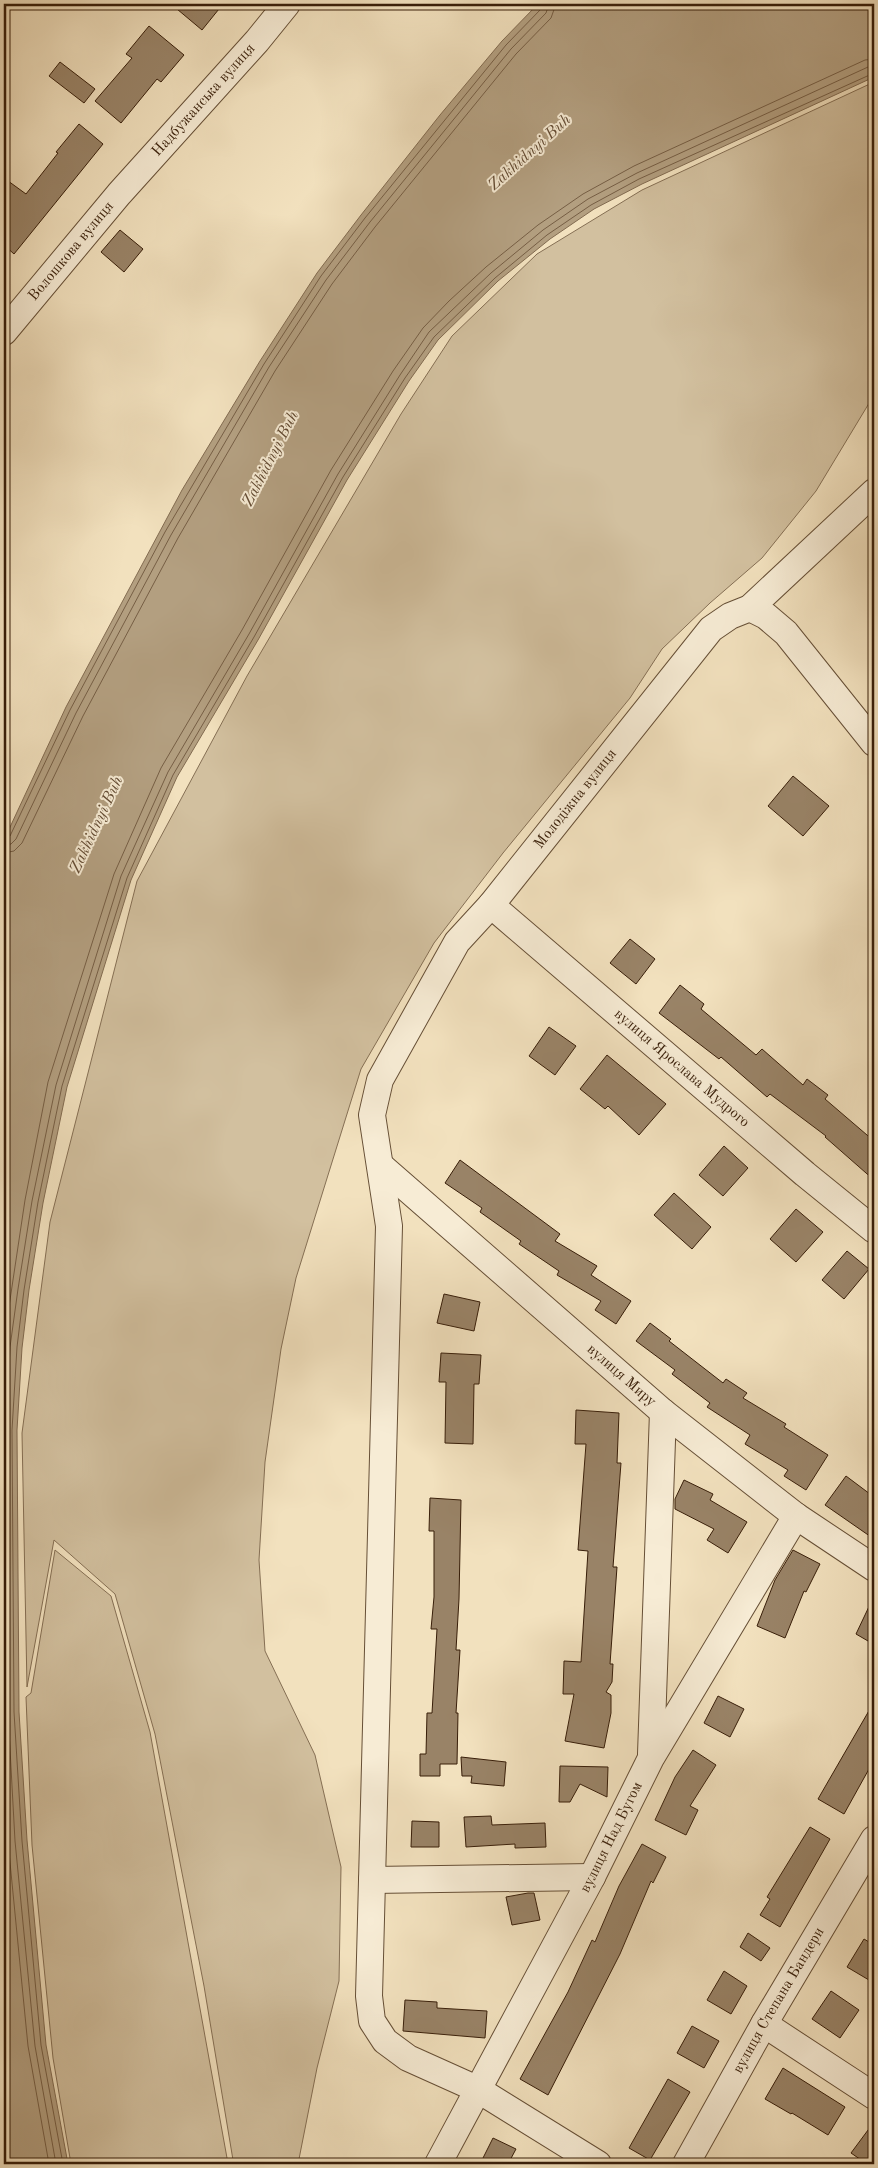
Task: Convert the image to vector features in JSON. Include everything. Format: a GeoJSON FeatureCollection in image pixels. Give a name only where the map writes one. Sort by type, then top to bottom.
{"type":"FeatureCollection","features":[{"type":"Feature","properties":{"kind":"street","name":"Надбужанська вулиця"},"geometry":{"type":"LineString","coordinates":[[119,194],[257,41],[287,4]]}},
{"type":"Feature","properties":{"kind":"street","name":"Волошкова вулиця"},"geometry":{"type":"LineString","coordinates":[[4,332],[119,194]]}},
{"type":"Feature","properties":{"kind":"street","name":"Молодіжна вулиця"},"geometry":{"type":"LineString","coordinates":[[598,2164],[477,2089],[408,2058],[385,2041],[372,2021],[369,1996],[389,1226],[372,1115],[380,1080],[457,942],[492,905],[711,629],[730,616],[750,608],[874,492]]}},
{"type":"Feature","properties":{"kind":"street"},"geometry":{"type":"LineString","coordinates":[[750,608],[766,616],[786,633],[874,743]]}},
{"type":"Feature","properties":{"kind":"street","name":"вулиця Ярослава Мудрого"},"geometry":{"type":"LineString","coordinates":[[492,905],[805,1174],[874,1230]]}},
{"type":"Feature","properties":{"kind":"street","name":"вулиця Миру"},"geometry":{"type":"LineString","coordinates":[[381,1166],[663,1412],[796,1516],[874,1568]]}},
{"type":"Feature","properties":{"kind":"street"},"geometry":{"type":"LineString","coordinates":[[651,1758],[663,1412]]}},
{"type":"Feature","properties":{"kind":"street","name":"вулиця Над Бугом"},"geometry":{"type":"LineString","coordinates":[[438,2164],[592,1877],[651,1758],[796,1516]]}},
{"type":"Feature","properties":{"kind":"street","name":"вулиця Степана Бандери"},"geometry":{"type":"LineString","coordinates":[[686,2164],[764,2024],[874,1840]]}},
{"type":"Feature","properties":{"kind":"street"},"geometry":{"type":"LineString","coordinates":[[372,1880],[592,1877]]}},
{"type":"Feature","properties":{"kind":"street"},"geometry":{"type":"LineString","coordinates":[[764,2024],[874,2096]]}},
{"type":"Feature","properties":{"kind":"shaded area"},"geometry":{"type":"Polygon","coordinates":[[[874,82],[874,395],[816,491],[762,558],[710,603],[662,649],[630,698],[503,853],[434,943],[361,1069],[296,1278],[281,1349],[265,1462],[259,1560],[265,1651],[315,1755],[341,1867],[339,1981],[317,2068],[298,2164],[232,2164],[233,2160],[204,1986],[155,1734],[115,1594],[54,1540],[27,1687],[22,1433],[50,1222],[137,881],[247,676],[401,414],[452,336],[537,254],[642,190],[874,82]]]}},
{"type":"Feature","properties":{"kind":"shaded area"},"geometry":{"type":"Polygon","coordinates":[[[55,1550],[111,1596],[150,1732],[227,2158],[225,2164],[71,2164],[53,2058],[32,1845],[26,1697],[31,1693],[55,1550]]]}},
{"type":"Feature","properties":{"kind":"water","name":"Zakhidnyi Buh"},"geometry":{"type":"Polygon","coordinates":[[[541,4],[874,4],[874,77],[642,184],[594,209],[550,239],[498,281],[438,340],[409,381],[347,480],[258,640],[177,777],[131,880],[67,1087],[43,1203],[29,1290],[22,1348],[17,1430],[19,1712],[27,1840],[46,2045],[68,2164],[4,2164],[4,840],[66,707],[182,490],[260,361],[317,273],[361,215],[440,115],[502,41],[535,7],[541,4]]]}},
{"type":"Feature","properties":{"kind":"building"},"geometry":{"type":"Polygon","coordinates":[[[171,4],[223,4],[202,30],[171,4]]]}},
{"type":"Feature","properties":{"kind":"building"},"geometry":{"type":"Polygon","coordinates":[[[149,26],[184,55],[161,82],[157,79],[121,123],[95,101],[132,58],[126,54],[149,26]]]}},
{"type":"Feature","properties":{"kind":"building"},"geometry":{"type":"Polygon","coordinates":[[[60,62],[95,89],[84,103],[49,76],[60,62]]]}},
{"type":"Feature","properties":{"kind":"building"},"geometry":{"type":"Polygon","coordinates":[[[79,124],[103,144],[14,254],[4,245],[4,178],[26,194],[79,124]]]}},
{"type":"Feature","properties":{"kind":"building"},"geometry":{"type":"Polygon","coordinates":[[[120,230],[143,249],[124,272],[101,252],[120,230]]]}},
{"type":"Feature","properties":{"kind":"building"},"geometry":{"type":"Polygon","coordinates":[[[793,776],[829,806],[803,836],[768,806],[793,776]]]}},
{"type":"Feature","properties":{"kind":"building"},"geometry":{"type":"Polygon","coordinates":[[[630,939],[655,959],[636,984],[610,963],[630,939]]]}},
{"type":"Feature","properties":{"kind":"building"},"geometry":{"type":"Polygon","coordinates":[[[680,985],[704,1004],[701,1009],[756,1055],[762,1049],[803,1085],[807,1079],[828,1095],[825,1099],[874,1141],[874,1180],[826,1136],[770,1094],[767,1097],[721,1057],[719,1059],[659,1013],[680,985]]]}},
{"type":"Feature","properties":{"kind":"building"},"geometry":{"type":"Polygon","coordinates":[[[549,1027],[576,1046],[555,1075],[529,1056],[549,1027]]]}},
{"type":"Feature","properties":{"kind":"building"},"geometry":{"type":"Polygon","coordinates":[[[607,1055],[666,1104],[639,1135],[608,1106],[605,1109],[580,1089],[607,1055]]]}},
{"type":"Feature","properties":{"kind":"building"},"geometry":{"type":"Polygon","coordinates":[[[724,1146],[748,1168],[723,1196],[699,1175],[724,1146]]]}},
{"type":"Feature","properties":{"kind":"building"},"geometry":{"type":"Polygon","coordinates":[[[460,1160],[560,1234],[555,1241],[597,1266],[591,1275],[631,1301],[616,1324],[595,1310],[601,1301],[557,1275],[559,1271],[519,1244],[521,1241],[480,1212],[482,1208],[445,1183],[460,1160]]]}},
{"type":"Feature","properties":{"kind":"building"},"geometry":{"type":"Polygon","coordinates":[[[674,1193],[711,1227],[692,1249],[654,1215],[674,1193]]]}},
{"type":"Feature","properties":{"kind":"building"},"geometry":{"type":"Polygon","coordinates":[[[796,1209],[823,1232],[796,1262],[770,1239],[796,1209]]]}},
{"type":"Feature","properties":{"kind":"building"},"geometry":{"type":"Polygon","coordinates":[[[847,1251],[869,1269],[844,1299],[822,1280],[847,1251]]]}},
{"type":"Feature","properties":{"kind":"building"},"geometry":{"type":"Polygon","coordinates":[[[444,1294],[480,1302],[474,1331],[437,1323],[444,1294]]]}},
{"type":"Feature","properties":{"kind":"building"},"geometry":{"type":"Polygon","coordinates":[[[650,1323],[671,1339],[669,1341],[723,1383],[726,1379],[747,1393],[743,1398],[786,1424],[784,1427],[828,1455],[806,1490],[784,1476],[788,1470],[745,1444],[750,1435],[707,1407],[710,1403],[672,1374],[675,1370],[636,1341],[650,1323]]]}},
{"type":"Feature","properties":{"kind":"building"},"geometry":{"type":"Polygon","coordinates":[[[441,1353],[481,1355],[479,1384],[474,1384],[473,1444],[445,1443],[446,1382],[439,1382],[441,1353]]]}},
{"type":"Feature","properties":{"kind":"building"},"geometry":{"type":"Polygon","coordinates":[[[576,1410],[619,1413],[617,1463],[621,1463],[613,1567],[617,1567],[610,1664],[613,1664],[612,1682],[606,1692],[611,1695],[611,1713],[604,1748],[565,1741],[574,1694],[563,1694],[564,1661],[581,1662],[588,1551],[578,1550],[586,1444],[575,1444],[576,1410]]]}},
{"type":"Feature","properties":{"kind":"building"},"geometry":{"type":"Polygon","coordinates":[[[846,1476],[874,1497],[874,1539],[825,1505],[846,1476]]]}},
{"type":"Feature","properties":{"kind":"building"},"geometry":{"type":"Polygon","coordinates":[[[684,1480],[713,1494],[710,1500],[747,1522],[728,1553],[707,1540],[714,1529],[675,1509],[675,1499],[684,1480]]]}},
{"type":"Feature","properties":{"kind":"building"},"geometry":{"type":"Polygon","coordinates":[[[430,1498],[461,1500],[456,1650],[460,1650],[456,1713],[458,1713],[457,1764],[440,1764],[440,1776],[420,1776],[420,1754],[426,1754],[427,1713],[432,1713],[437,1629],[431,1629],[434,1597],[434,1531],[429,1531],[430,1498]]]}},
{"type":"Feature","properties":{"kind":"building"},"geometry":{"type":"Polygon","coordinates":[[[793,1550],[820,1564],[806,1592],[804,1591],[785,1638],[757,1626],[775,1580],[793,1550]]]}},
{"type":"Feature","properties":{"kind":"building"},"geometry":{"type":"Polygon","coordinates":[[[874,1596],[874,1629],[868,1641],[856,1634],[874,1596]]]}},
{"type":"Feature","properties":{"kind":"building"},"geometry":{"type":"Polygon","coordinates":[[[718,1696],[744,1709],[730,1737],[704,1723],[718,1696]]]}},
{"type":"Feature","properties":{"kind":"building"},"geometry":{"type":"Polygon","coordinates":[[[874,1702],[874,1760],[844,1814],[818,1799],[874,1702]]]}},
{"type":"Feature","properties":{"kind":"building"},"geometry":{"type":"Polygon","coordinates":[[[693,1750],[716,1765],[690,1806],[698,1810],[686,1835],[655,1820],[675,1777],[693,1750]]]}},
{"type":"Feature","properties":{"kind":"building"},"geometry":{"type":"Polygon","coordinates":[[[461,1757],[506,1762],[504,1786],[471,1783],[472,1776],[462,1776],[461,1757]]]}},
{"type":"Feature","properties":{"kind":"building"},"geometry":{"type":"Polygon","coordinates":[[[560,1766],[608,1767],[607,1797],[580,1784],[570,1802],[559,1802],[560,1766]]]}},
{"type":"Feature","properties":{"kind":"building"},"geometry":{"type":"Polygon","coordinates":[[[491,1816],[492,1825],[545,1823],[546,1847],[515,1848],[515,1844],[466,1847],[464,1817],[491,1816]]]}},
{"type":"Feature","properties":{"kind":"building"},"geometry":{"type":"Polygon","coordinates":[[[412,1821],[439,1822],[439,1847],[411,1847],[412,1821]]]}},
{"type":"Feature","properties":{"kind":"building"},"geometry":{"type":"Polygon","coordinates":[[[810,1827],[830,1839],[780,1927],[760,1915],[770,1899],[767,1897],[810,1827]]]}},
{"type":"Feature","properties":{"kind":"building"},"geometry":{"type":"Polygon","coordinates":[[[642,1844],[666,1857],[653,1883],[651,1881],[620,1954],[548,2095],[520,2079],[568,1992],[592,1940],[595,1942],[619,1886],[642,1844]]]}},
{"type":"Feature","properties":{"kind":"building"},"geometry":{"type":"Polygon","coordinates":[[[534,1893],[540,1920],[512,1925],[506,1897],[534,1893]]]}},
{"type":"Feature","properties":{"kind":"building"},"geometry":{"type":"Polygon","coordinates":[[[748,1933],[770,1948],[761,1961],[740,1947],[748,1933]]]}},
{"type":"Feature","properties":{"kind":"building"},"geometry":{"type":"Polygon","coordinates":[[[864,1939],[874,1945],[874,1983],[847,1967],[864,1939]]]}},
{"type":"Feature","properties":{"kind":"building"},"geometry":{"type":"Polygon","coordinates":[[[724,1971],[747,1986],[731,2014],[707,2000],[724,1971]]]}},
{"type":"Feature","properties":{"kind":"building"},"geometry":{"type":"Polygon","coordinates":[[[831,1991],[859,2010],[840,2038],[812,2019],[831,1991]]]}},
{"type":"Feature","properties":{"kind":"building"},"geometry":{"type":"Polygon","coordinates":[[[405,2000],[437,2002],[437,2008],[487,2011],[485,2038],[403,2031],[405,2000]]]}},
{"type":"Feature","properties":{"kind":"building"},"geometry":{"type":"Polygon","coordinates":[[[692,2026],[719,2041],[704,2068],[677,2053],[692,2026]]]}},
{"type":"Feature","properties":{"kind":"building"},"geometry":{"type":"Polygon","coordinates":[[[783,2068],[845,2107],[828,2135],[765,2099],[783,2068]]]}},
{"type":"Feature","properties":{"kind":"building"},"geometry":{"type":"Polygon","coordinates":[[[668,2079],[690,2092],[650,2160],[629,2148],[668,2079]]]}},
{"type":"Feature","properties":{"kind":"building"},"geometry":{"type":"Polygon","coordinates":[[[874,2122],[874,2164],[867,2164],[851,2153],[874,2122]]]}},
{"type":"Feature","properties":{"kind":"building"},"geometry":{"type":"Polygon","coordinates":[[[493,2138],[516,2149],[508,2164],[480,2164],[493,2138]]]}}]}
